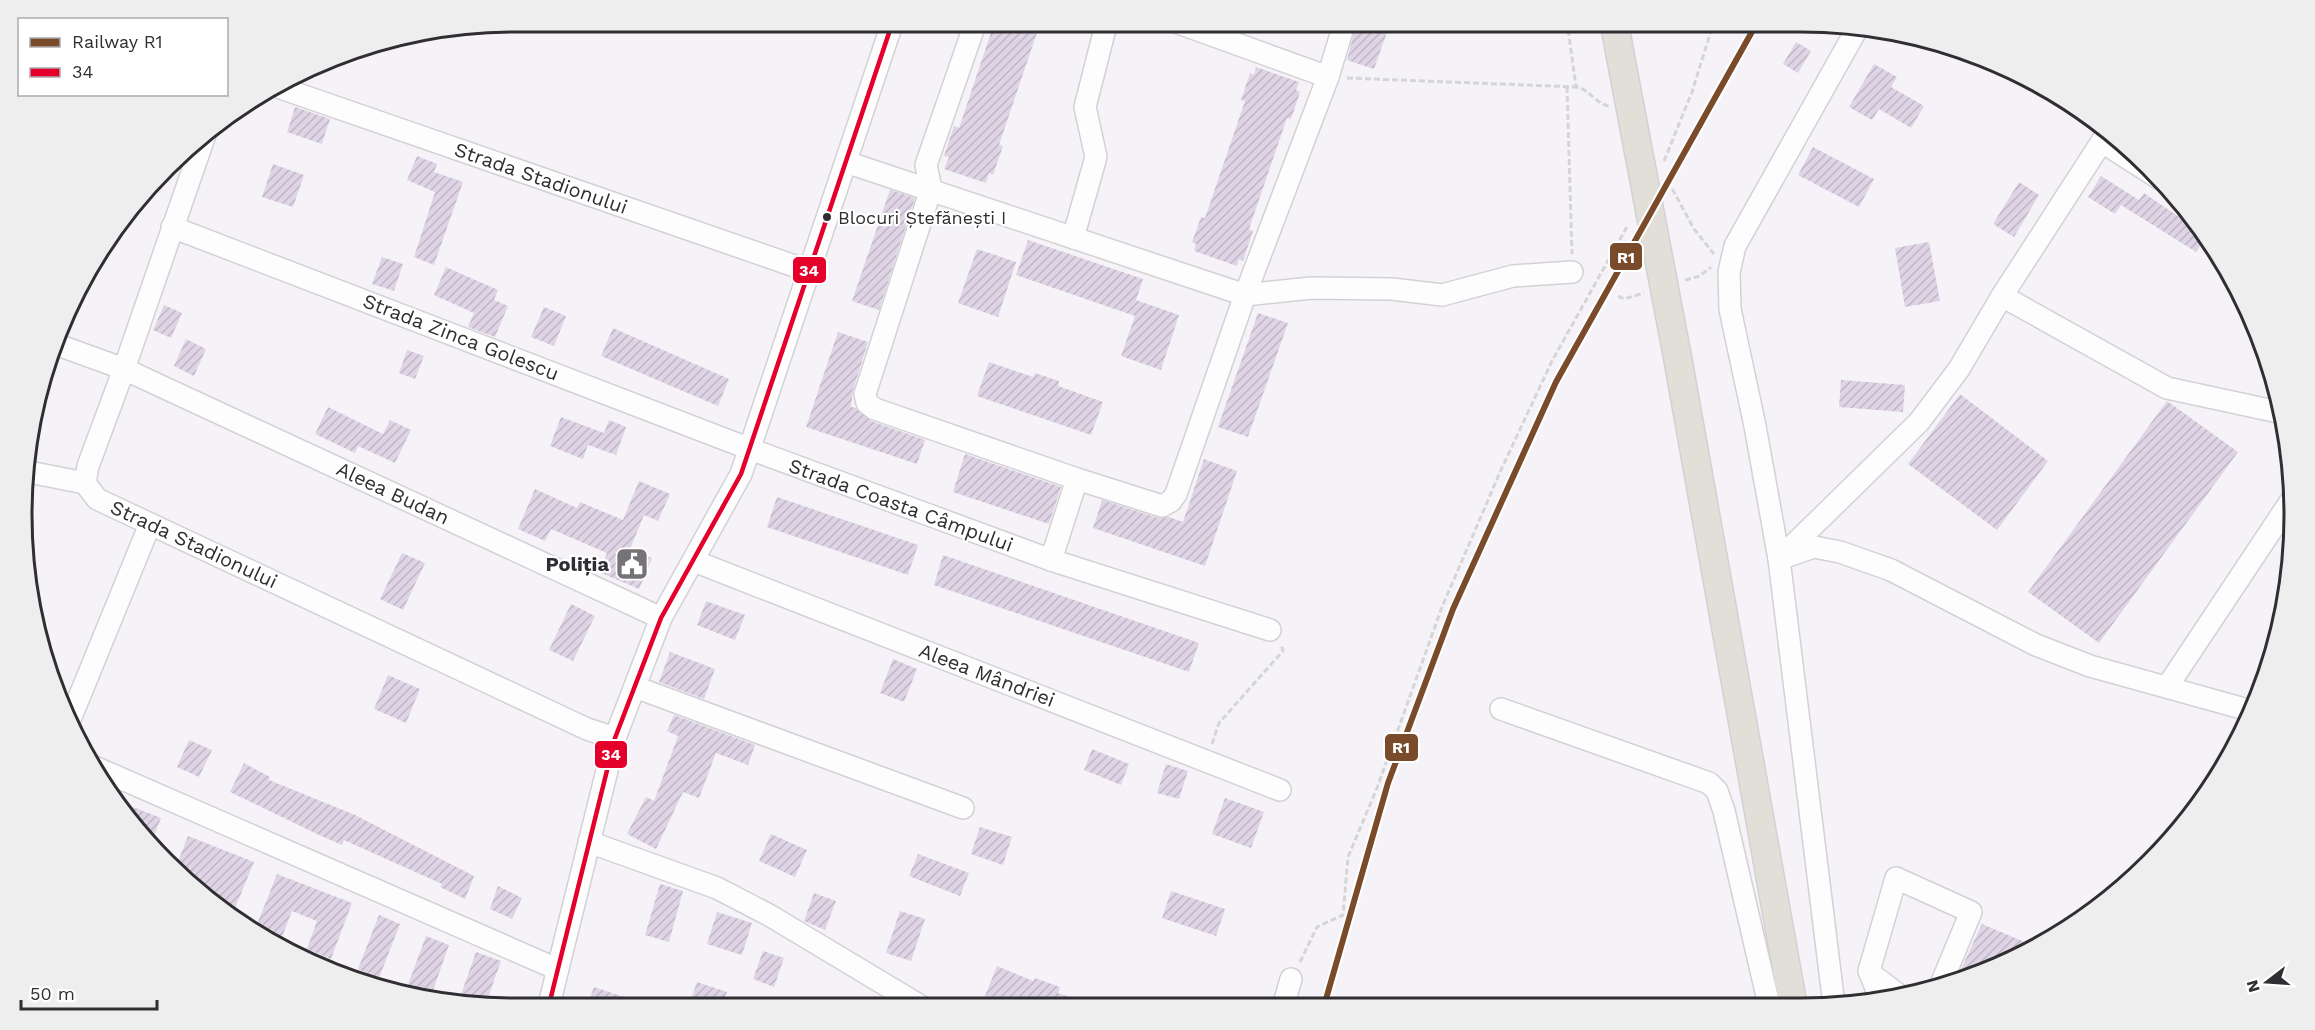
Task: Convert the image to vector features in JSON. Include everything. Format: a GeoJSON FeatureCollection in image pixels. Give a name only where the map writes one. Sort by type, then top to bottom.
{"type":"FeatureCollection","features":[{"type":"Feature","properties":{"kind":"main road"},"geometry":{"type":"LineString","coordinates":[[1616,32],[1678,360],[1792,998]]}},
{"type":"Feature","properties":{"kind":"street"},"geometry":{"type":"LineString","coordinates":[[550,998],[615,738],[662,618],[741,474],[889,32]]}},
{"type":"Feature","properties":{"kind":"street"},"geometry":{"type":"LineString","coordinates":[[972,32],[926,165],[931,189],[865,394],[867,403],[874,409],[1162,506],[1172,501],[1176,494],[1245,295],[1328,77],[1342,32]]}},
{"type":"Feature","properties":{"kind":"street"},"geometry":{"type":"LineString","coordinates":[[1073,238],[1096,157],[1085,107],[1104,32]]}},
{"type":"Feature","properties":{"kind":"street"},"geometry":{"type":"LineString","coordinates":[[1203,32],[1328,77]]}},
{"type":"Feature","properties":{"kind":"street"},"geometry":{"type":"LineString","coordinates":[[1833,997],[1779,559],[1755,426],[1730,309],[1729,272],[1735,246],[1853,35]]}},
{"type":"Feature","properties":{"kind":"street","name":"Strada Stadionului"},"geometry":{"type":"LineString","coordinates":[[285,90],[809,271]]}},
{"type":"Feature","properties":{"kind":"street"},"geometry":{"type":"LineString","coordinates":[[1779,559],[1918,422],[1959,369],[2002,296],[2104,139]]}},
{"type":"Feature","properties":{"kind":"street"},"geometry":{"type":"LineString","coordinates":[[34,473],[85,483],[88,466],[200,147]]}},
{"type":"Feature","properties":{"kind":"street"},"geometry":{"type":"LineString","coordinates":[[846,162],[1245,295],[1311,288],[1392,289],[1442,295],[1513,276],[1572,272]]}},
{"type":"Feature","properties":{"kind":"street","name":"Strada Zinca Golescu"},"geometry":{"type":"LineString","coordinates":[[172,227],[750,449]]}},
{"type":"Feature","properties":{"kind":"street"},"geometry":{"type":"LineString","coordinates":[[2002,296],[2167,388],[2271,410]]}},
{"type":"Feature","properties":{"kind":"street","name":"Aleea Budan"},"geometry":{"type":"LineString","coordinates":[[62,346],[124,369],[662,618]]}},
{"type":"Feature","properties":{"kind":"street","name":"Strada Coasta Câmpului"},"geometry":{"type":"LineString","coordinates":[[750,449],[1051,560],[1270,630]]}},
{"type":"Feature","properties":{"kind":"street"},"geometry":{"type":"LineString","coordinates":[[1051,560],[1077,479]]}},
{"type":"Feature","properties":{"kind":"street","name":"Strada Stadionului"},"geometry":{"type":"LineString","coordinates":[[85,483],[97,499],[587,729],[615,738]]}},
{"type":"Feature","properties":{"kind":"street"},"geometry":{"type":"LineString","coordinates":[[2168,687],[2284,511]]}},
{"type":"Feature","properties":{"kind":"street"},"geometry":{"type":"LineString","coordinates":[[73,712],[150,524]]}},
{"type":"Feature","properties":{"kind":"street"},"geometry":{"type":"LineString","coordinates":[[1779,559],[1814,547],[1840,552],[1891,570],[2036,645],[2090,666],[2243,708]]}},
{"type":"Feature","properties":{"kind":"street","name":"Aleea Mândriei"},"geometry":{"type":"LineString","coordinates":[[694,561],[1280,790]]}},
{"type":"Feature","properties":{"kind":"street"},"geometry":{"type":"LineString","coordinates":[[634,687],[963,808]]}},
{"type":"Feature","properties":{"kind":"street"},"geometry":{"type":"LineString","coordinates":[[1501,709],[1709,783],[1717,791],[1724,810],[1767,998]]}},
{"type":"Feature","properties":{"kind":"street"},"geometry":{"type":"LineString","coordinates":[[105,772],[557,969]]}},
{"type":"Feature","properties":{"kind":"street"},"geometry":{"type":"LineString","coordinates":[[589,842],[717,888],[769,915],[907,998]]}},
{"type":"Feature","properties":{"kind":"street"},"geometry":{"type":"LineString","coordinates":[[1877,992],[1869,971],[1896,878],[1971,912],[1944,976]]}},
{"type":"Feature","properties":{"kind":"street"},"geometry":{"type":"LineString","coordinates":[[1870,974],[1891,989]]}},
{"type":"Feature","properties":{"kind":"street"},"geometry":{"type":"LineString","coordinates":[[1285,998],[1291,979]]}},
{"type":"Feature","properties":{"kind":"path"},"geometry":{"type":"LineString","coordinates":[[1569,32],[1576,87]]}},
{"type":"Feature","properties":{"kind":"path"},"geometry":{"type":"LineString","coordinates":[[1660,168],[1692,92],[1711,32]]}},
{"type":"Feature","properties":{"kind":"path"},"geometry":{"type":"LineString","coordinates":[[1328,77],[1576,87],[1583,88],[1595,98]]}},
{"type":"Feature","properties":{"kind":"path"},"geometry":{"type":"LineString","coordinates":[[1567,87],[1572,272]]}},
{"type":"Feature","properties":{"kind":"path"},"geometry":{"type":"LineString","coordinates":[[1291,979],[1317,927],[1343,915],[1348,857],[1377,788],[1442,608],[1501,470],[1552,361],[1633,216]]}},
{"type":"Feature","properties":{"kind":"path"},"geometry":{"type":"LineString","coordinates":[[1208,762],[1219,723],[1282,651],[1279,635],[1270,630]]}},
{"type":"Feature","properties":{"kind":"building"},"geometry":{"type":"Polygon","coordinates":[[[991,32],[1037,32],[999,145],[1003,146],[993,175],[989,173],[986,183],[944,169],[949,157],[944,156],[954,126],[959,128],[991,32]]]}},
{"type":"Feature","properties":{"kind":"building"},"geometry":{"type":"Polygon","coordinates":[[[1354,32],[1387,32],[1374,69],[1347,60],[1354,32]]]}},
{"type":"Feature","properties":{"kind":"building"},"geometry":{"type":"Polygon","coordinates":[[[1796,42],[1811,51],[1798,73],[1783,64],[1796,42]]]}},
{"type":"Feature","properties":{"kind":"building"},"geometry":{"type":"Polygon","coordinates":[[[1874,64],[1897,77],[1891,87],[1924,106],[1911,128],[1879,109],[1872,120],[1849,107],[1874,64]]]}},
{"type":"Feature","properties":{"kind":"building"},"geometry":{"type":"Polygon","coordinates":[[[1256,67],[1299,82],[1296,90],[1300,92],[1291,119],[1287,118],[1249,229],[1253,231],[1243,261],[1239,259],[1237,266],[1194,251],[1196,244],[1192,242],[1201,217],[1205,218],[1245,101],[1241,100],[1250,73],[1254,75],[1256,67]]]}},
{"type":"Feature","properties":{"kind":"building"},"geometry":{"type":"Polygon","coordinates":[[[295,107],[330,119],[322,144],[287,132],[295,107]]]}},
{"type":"Feature","properties":{"kind":"building"},"geometry":{"type":"Polygon","coordinates":[[[1813,147],[1874,179],[1859,207],[1798,175],[1813,147]]]}},
{"type":"Feature","properties":{"kind":"building"},"geometry":{"type":"Polygon","coordinates":[[[417,156],[437,164],[434,172],[463,182],[434,265],[414,257],[435,192],[407,180],[417,156]]]}},
{"type":"Feature","properties":{"kind":"building"},"geometry":{"type":"Polygon","coordinates":[[[273,164],[304,175],[293,207],[262,197],[273,164]]]}},
{"type":"Feature","properties":{"kind":"building"},"geometry":{"type":"Polygon","coordinates":[[[2101,176],[2139,200],[2144,193],[2183,219],[2201,245],[2196,252],[2121,205],[2115,214],[2088,197],[2101,176]]]}},
{"type":"Feature","properties":{"kind":"building"},"geometry":{"type":"Polygon","coordinates":[[[2019,182],[2039,195],[2014,237],[1993,224],[2019,182]]]}},
{"type":"Feature","properties":{"kind":"building"},"geometry":{"type":"Polygon","coordinates":[[[890,190],[915,198],[879,310],[852,301],[890,190]]]}},
{"type":"Feature","properties":{"kind":"building"},"geometry":{"type":"Polygon","coordinates":[[[1028,240],[1143,279],[1136,300],[1179,315],[1161,370],[1121,356],[1135,316],[1016,275],[1028,240]]]}},
{"type":"Feature","properties":{"kind":"building"},"geometry":{"type":"Polygon","coordinates":[[[1929,242],[1940,301],[1905,307],[1895,248],[1929,242]]]}},
{"type":"Feature","properties":{"kind":"building"},"geometry":{"type":"Polygon","coordinates":[[[977,249],[1016,262],[998,317],[958,303],[977,249]]]}},
{"type":"Feature","properties":{"kind":"building"},"geometry":{"type":"Polygon","coordinates":[[[382,257],[403,264],[394,291],[372,284],[382,257]]]}},
{"type":"Feature","properties":{"kind":"building"},"geometry":{"type":"Polygon","coordinates":[[[446,267],[498,290],[494,300],[508,306],[495,337],[468,327],[474,313],[434,295],[446,267]]]}},
{"type":"Feature","properties":{"kind":"building"},"geometry":{"type":"Polygon","coordinates":[[[164,305],[182,313],[171,338],[153,330],[164,305]]]}},
{"type":"Feature","properties":{"kind":"building"},"geometry":{"type":"Polygon","coordinates":[[[544,307],[566,316],[554,346],[531,337],[544,307]]]}},
{"type":"Feature","properties":{"kind":"building"},"geometry":{"type":"Polygon","coordinates":[[[1258,313],[1288,323],[1248,437],[1218,427],[1258,313]]]}},
{"type":"Feature","properties":{"kind":"building"},"geometry":{"type":"Polygon","coordinates":[[[613,328],[729,379],[718,406],[601,356],[613,328]]]}},
{"type":"Feature","properties":{"kind":"building"},"geometry":{"type":"Polygon","coordinates":[[[838,332],[868,342],[853,390],[851,407],[856,408],[871,421],[925,440],[917,464],[806,427],[838,332]]]}},
{"type":"Feature","properties":{"kind":"building"},"geometry":{"type":"Polygon","coordinates":[[[186,339],[206,349],[194,376],[174,366],[186,339]]]}},
{"type":"Feature","properties":{"kind":"building"},"geometry":{"type":"Polygon","coordinates":[[[407,350],[424,356],[415,379],[399,373],[407,350]]]}},
{"type":"Feature","properties":{"kind":"building"},"geometry":{"type":"Polygon","coordinates":[[[989,362],[1033,377],[1035,373],[1059,381],[1058,386],[1103,402],[1091,435],[977,396],[989,362]]]}},
{"type":"Feature","properties":{"kind":"building"},"geometry":{"type":"Polygon","coordinates":[[[1841,380],[1905,385],[1903,412],[1839,407],[1841,380]]]}},
{"type":"Feature","properties":{"kind":"building"},"geometry":{"type":"Polygon","coordinates":[[[1960,394],[2048,461],[1997,530],[1908,464],[1960,394]]]}},
{"type":"Feature","properties":{"kind":"building"},"geometry":{"type":"Polygon","coordinates":[[[2167,401],[2238,452],[2099,643],[2028,592],[2167,401]]]}},
{"type":"Feature","properties":{"kind":"building"},"geometry":{"type":"Polygon","coordinates":[[[328,407],[383,434],[390,420],[411,430],[395,463],[358,446],[355,453],[315,434],[328,407]]]}},
{"type":"Feature","properties":{"kind":"building"},"geometry":{"type":"Polygon","coordinates":[[[561,417],[604,433],[609,420],[626,427],[616,455],[588,445],[583,459],[550,446],[561,417]]]}},
{"type":"Feature","properties":{"kind":"building"},"geometry":{"type":"Polygon","coordinates":[[[965,454],[1061,487],[1049,524],[953,492],[965,454]]]}},
{"type":"Feature","properties":{"kind":"building"},"geometry":{"type":"Polygon","coordinates":[[[1204,459],[1237,471],[1205,566],[1093,528],[1102,500],[1158,518],[1169,517],[1183,522],[1204,459]]]}},
{"type":"Feature","properties":{"kind":"building"},"geometry":{"type":"Polygon","coordinates":[[[639,481],[670,494],[658,521],[644,515],[630,549],[652,558],[639,589],[599,572],[607,553],[551,529],[545,541],[518,529],[535,489],[577,508],[580,502],[623,520],[639,481]]]}},
{"type":"Feature","properties":{"kind":"building"},"geometry":{"type":"Polygon","coordinates":[[[777,497],[918,545],[908,575],[767,527],[777,497]]]}},
{"type":"Feature","properties":{"kind":"building"},"geometry":{"type":"Polygon","coordinates":[[[402,553],[425,563],[403,610],[380,599],[402,553]]]}},
{"type":"Feature","properties":{"kind":"building"},"geometry":{"type":"Polygon","coordinates":[[[943,555],[1199,643],[1189,672],[934,585],[943,555]]]}},
{"type":"Feature","properties":{"kind":"building"},"geometry":{"type":"Polygon","coordinates":[[[706,601],[745,615],[735,640],[697,625],[706,601]]]}},
{"type":"Feature","properties":{"kind":"building"},"geometry":{"type":"Polygon","coordinates":[[[571,604],[595,616],[573,661],[549,650],[571,604]]]}},
{"type":"Feature","properties":{"kind":"building"},"geometry":{"type":"Polygon","coordinates":[[[670,652],[715,669],[704,699],[659,682],[670,652]]]}},
{"type":"Feature","properties":{"kind":"building"},"geometry":{"type":"Polygon","coordinates":[[[893,659],[917,669],[904,702],[880,693],[893,659]]]}},
{"type":"Feature","properties":{"kind":"building"},"geometry":{"type":"Polygon","coordinates":[[[388,675],[420,689],[406,723],[374,709],[388,675]]]}},
{"type":"Feature","properties":{"kind":"building"},"geometry":{"type":"Polygon","coordinates":[[[674,715],[755,745],[748,765],[716,753],[699,798],[683,792],[656,849],[627,834],[646,797],[654,801],[678,736],[667,731],[674,715]]]}},
{"type":"Feature","properties":{"kind":"building"},"geometry":{"type":"Polygon","coordinates":[[[189,740],[212,750],[199,777],[177,767],[189,740]]]}},
{"type":"Feature","properties":{"kind":"building"},"geometry":{"type":"Polygon","coordinates":[[[1092,749],[1129,764],[1121,785],[1084,770],[1092,749]]]}},
{"type":"Feature","properties":{"kind":"building"},"geometry":{"type":"Polygon","coordinates":[[[244,763],[270,777],[269,780],[355,815],[474,876],[465,899],[440,887],[442,884],[344,840],[342,845],[230,792],[244,763]]]}},
{"type":"Feature","properties":{"kind":"building"},"geometry":{"type":"Polygon","coordinates":[[[1166,764],[1188,771],[1179,799],[1157,793],[1166,764]]]}},
{"type":"Feature","properties":{"kind":"building"},"geometry":{"type":"Polygon","coordinates":[[[1225,798],[1264,812],[1251,848],[1212,834],[1225,798]]]}},
{"type":"Feature","properties":{"kind":"building"},"geometry":{"type":"Polygon","coordinates":[[[128,805],[161,818],[154,837],[128,805]]]}},
{"type":"Feature","properties":{"kind":"building"},"geometry":{"type":"Polygon","coordinates":[[[980,827],[1012,837],[1003,865],[971,854],[980,827]]]}},
{"type":"Feature","properties":{"kind":"building"},"geometry":{"type":"Polygon","coordinates":[[[771,834],[807,850],[795,877],[759,861],[771,834]]]}},
{"type":"Feature","properties":{"kind":"building"},"geometry":{"type":"Polygon","coordinates":[[[188,836],[254,862],[235,909],[178,862],[188,836]]]}},
{"type":"Feature","properties":{"kind":"building"},"geometry":{"type":"Polygon","coordinates":[[[918,854],[969,873],[960,896],[909,876],[918,854]]]}},
{"type":"Feature","properties":{"kind":"building"},"geometry":{"type":"Polygon","coordinates":[[[277,874],[352,903],[331,959],[307,949],[317,921],[292,911],[282,937],[257,924],[277,874]]]}},
{"type":"Feature","properties":{"kind":"building"},"geometry":{"type":"Polygon","coordinates":[[[660,884],[683,891],[669,942],[645,935],[660,884]]]}},
{"type":"Feature","properties":{"kind":"building"},"geometry":{"type":"Polygon","coordinates":[[[498,886],[522,898],[512,919],[490,909],[498,886]]]}},
{"type":"Feature","properties":{"kind":"building"},"geometry":{"type":"Polygon","coordinates":[[[1171,891],[1225,909],[1216,936],[1162,918],[1171,891]]]}},
{"type":"Feature","properties":{"kind":"building"},"geometry":{"type":"Polygon","coordinates":[[[814,893],[836,901],[825,930],[804,921],[814,893]]]}},
{"type":"Feature","properties":{"kind":"building"},"geometry":{"type":"Polygon","coordinates":[[[900,911],[925,919],[911,961],[886,953],[900,911]]]}},
{"type":"Feature","properties":{"kind":"building"},"geometry":{"type":"Polygon","coordinates":[[[717,912],[752,923],[742,955],[707,944],[717,912]]]}},
{"type":"Feature","properties":{"kind":"building"},"geometry":{"type":"Polygon","coordinates":[[[379,915],[400,924],[379,978],[358,969],[379,915]]]}},
{"type":"Feature","properties":{"kind":"building"},"geometry":{"type":"Polygon","coordinates":[[[1982,924],[2026,943],[1985,962],[1960,971],[1982,924]]]}},
{"type":"Feature","properties":{"kind":"building"},"geometry":{"type":"Polygon","coordinates":[[[426,936],[449,945],[433,991],[407,986],[426,936]]]}},
{"type":"Feature","properties":{"kind":"building"},"geometry":{"type":"Polygon","coordinates":[[[763,951],[784,958],[774,987],[753,979],[763,951]]]}},
{"type":"Feature","properties":{"kind":"building"},"geometry":{"type":"Polygon","coordinates":[[[476,952],[501,961],[488,997],[461,995],[476,952]]]}},
{"type":"Feature","properties":{"kind":"building"},"geometry":{"type":"Polygon","coordinates":[[[997,966],[1033,981],[1035,978],[1060,987],[1058,993],[1073,998],[990,998],[985,996],[997,966]]]}},
{"type":"Feature","properties":{"kind":"building"},"geometry":{"type":"Polygon","coordinates":[[[697,982],[727,992],[725,998],[691,998],[697,982]]]}},
{"type":"Feature","properties":{"kind":"building"},"geometry":{"type":"Polygon","coordinates":[[[594,987],[624,997],[624,998],[590,998],[594,987]]]}},
{"type":"Feature","properties":{"kind":"rail line","name":"R1"},"geometry":{"type":"LineString","coordinates":[[1326,998],[1388,783],[1453,609],[1556,382],[1752,32]]}},
{"type":"Feature","properties":{"kind":"transit line","name":"34"},"geometry":{"type":"LineString","coordinates":[[551,998],[615,738],[661,618],[741,474],[889,32]]}},
{"type":"Feature","properties":{"kind":"place","name":"Blocuri Ștefănești I"},"geometry":{"type":"Point","coordinates":[827,217]}},
{"type":"Feature","properties":{"kind":"place","name":"Poliția"},"geometry":{"type":"Point","coordinates":[632,564]}}]}
